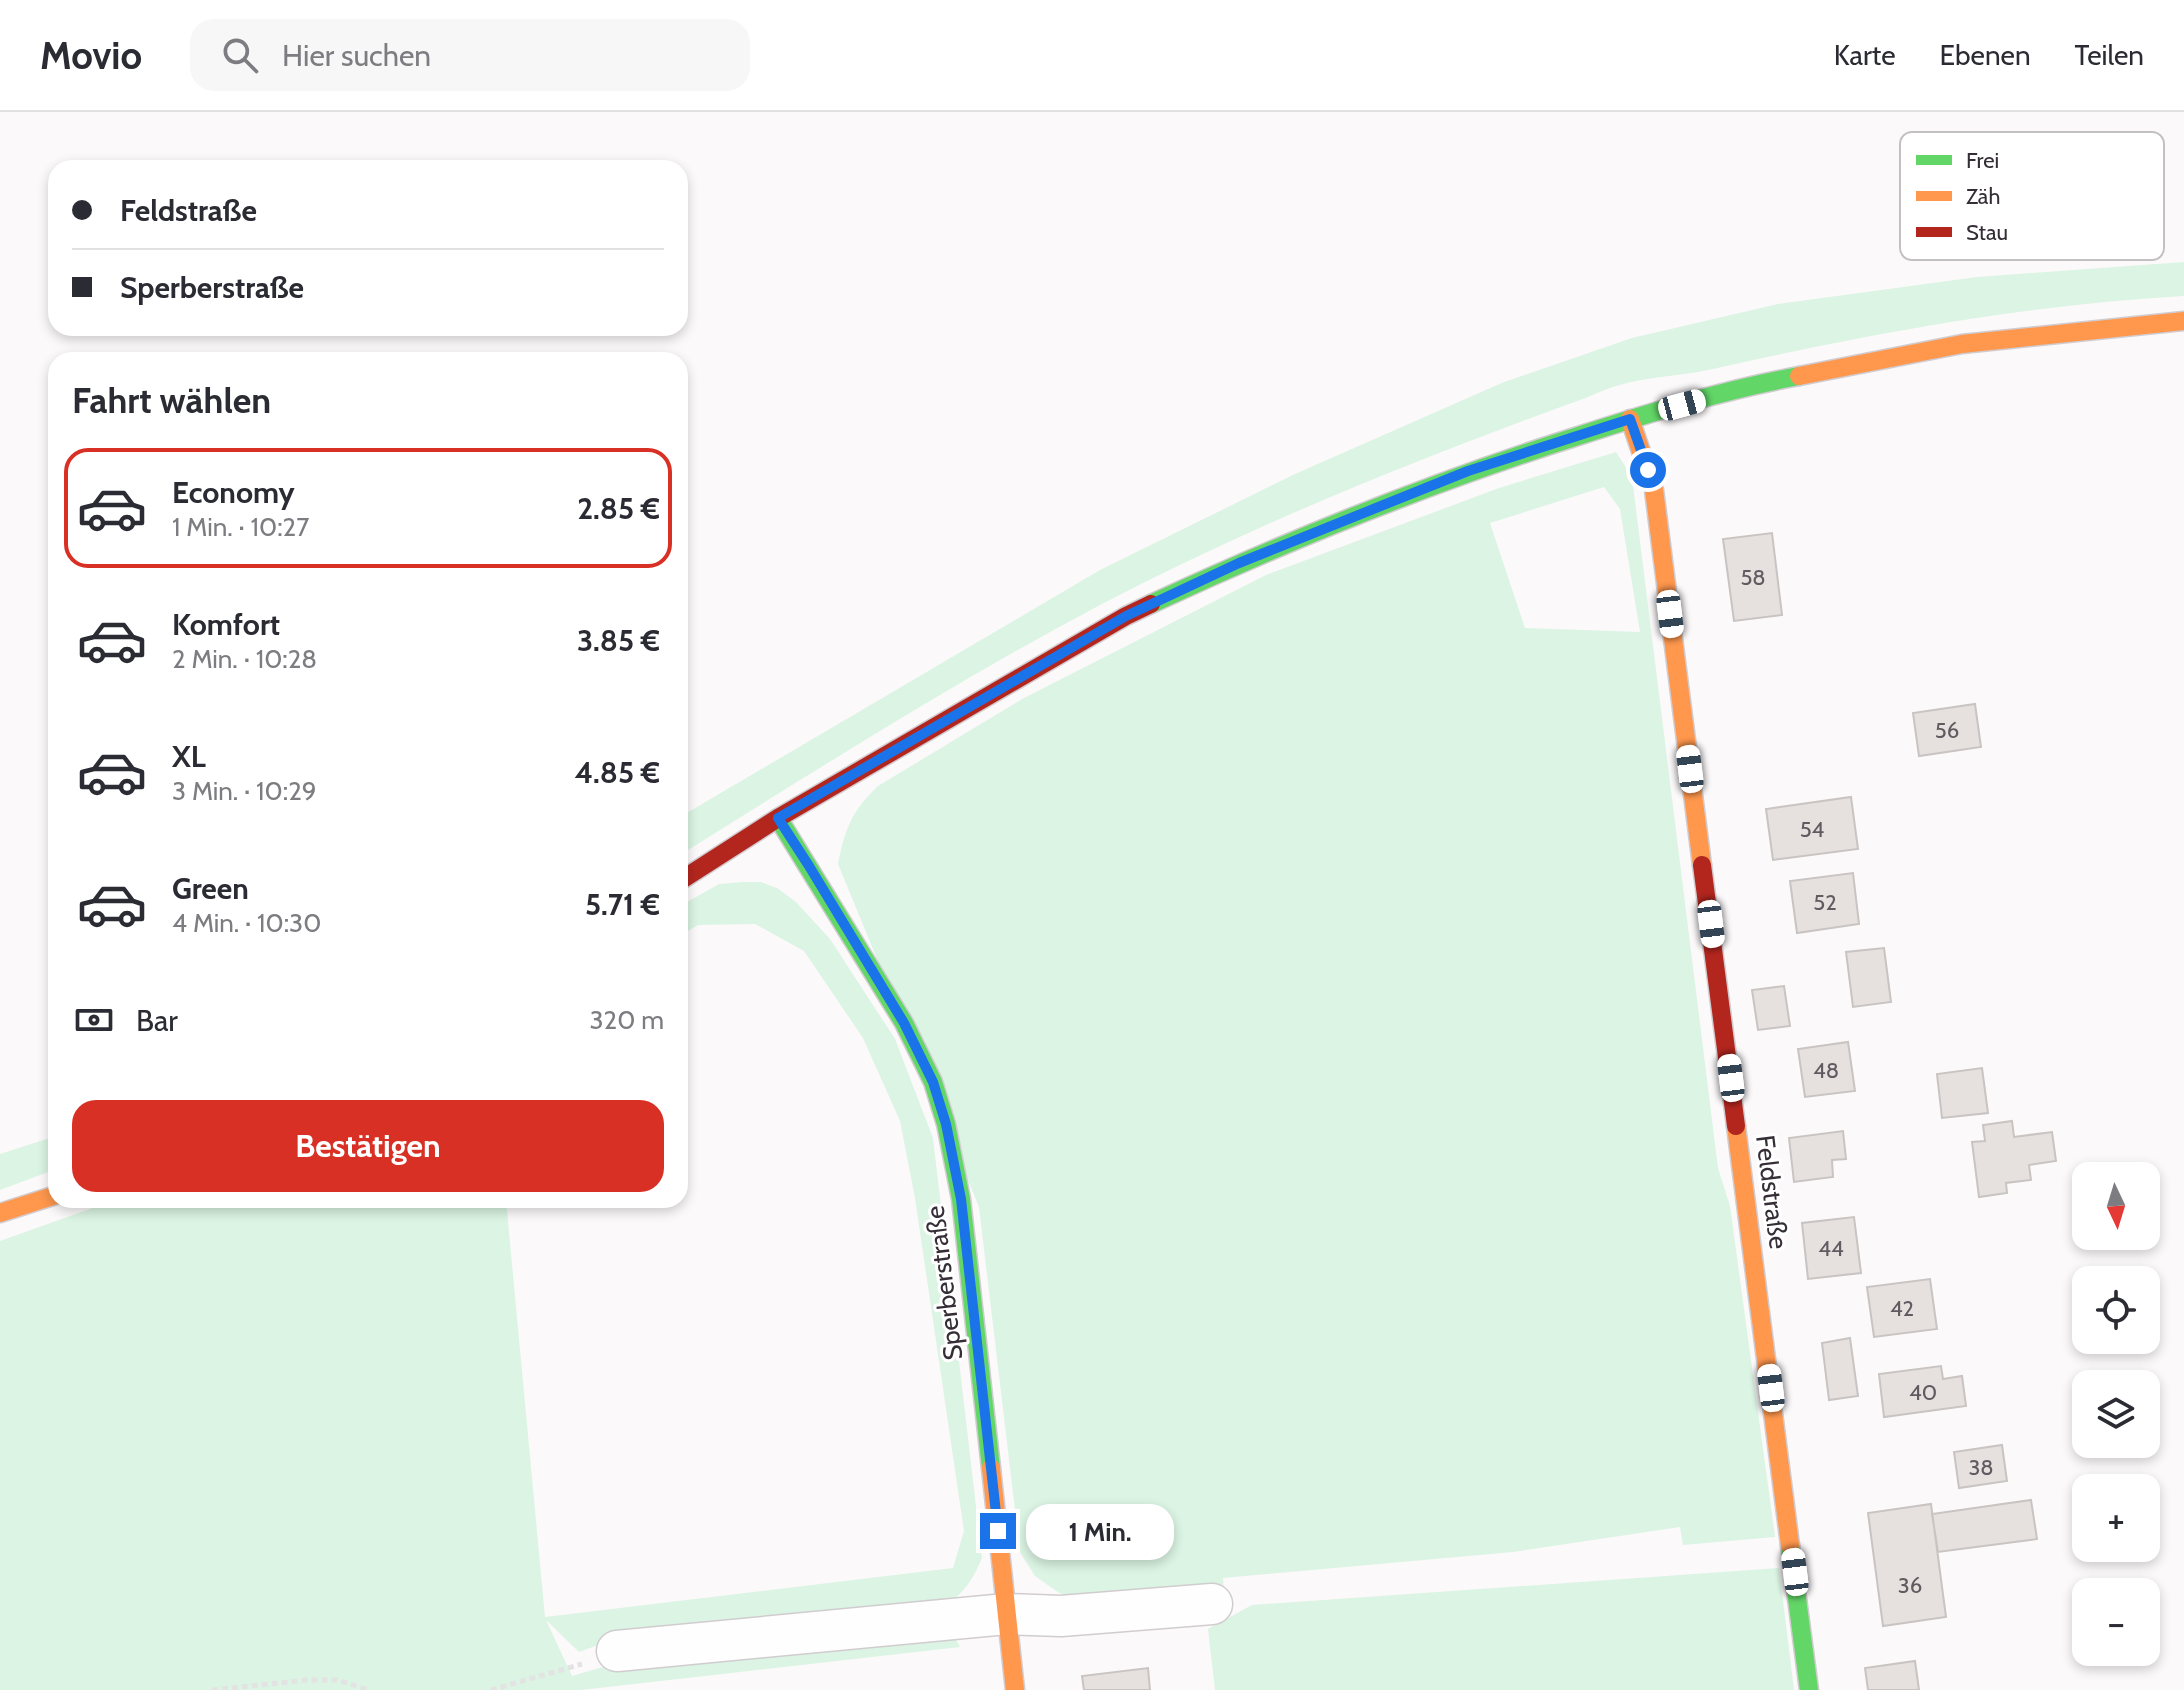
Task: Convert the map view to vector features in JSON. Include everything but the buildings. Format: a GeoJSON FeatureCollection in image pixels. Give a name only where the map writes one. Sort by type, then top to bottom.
{"type":"FeatureCollection","features":[{"type":"Feature","properties":{"kind":"street"},"geometry":{"type":"LineString","coordinates":[[688,876],[778,818],[1126,616],[1239,563],[1468,471],[1630,419],[1761,383],[1962,344],[2184,321]]}},
{"type":"Feature","properties":{"kind":"street","name":"Feldstraße"},"geometry":{"type":"LineString","coordinates":[[1630,419],[1654,490],[1809,1690]]}},
{"type":"Feature","properties":{"kind":"street","name":"Sperberstraße"},"geometry":{"type":"LineString","coordinates":[[778,818],[904,1023],[933,1082],[946,1124],[961,1199],[1015,1690]]}},
{"type":"Feature","properties":{"kind":"street"},"geometry":{"type":"LineString","coordinates":[[0,1213],[48,1198]]}},
{"type":"Feature","properties":{"kind":"street"},"geometry":{"type":"LineString","coordinates":[[617,1651],[1006,1614],[1061,1616],[1212,1604]]}},
{"type":"Feature","properties":{"kind":"path"},"geometry":{"type":"LineString","coordinates":[[491,1690],[617,1651]]}},
{"type":"Feature","properties":{"kind":"path"},"geometry":{"type":"LineString","coordinates":[[212,1690],[307,1680],[337,1680],[369,1690]]}},
{"type":"Feature","properties":{"kind":"green space"},"geometry":{"type":"Polygon","coordinates":[[[2184,262],[2184,296],[2065,306],[1947,323],[1636,381],[1605,390],[1402,468],[1280,519],[1159,575],[1046,634],[940,695],[688,850],[688,812],[1100,570],[1295,474],[1504,382],[1632,338],[1778,304],[1977,277],[2184,262]]]}},
{"type":"Feature","properties":{"kind":"green space"},"geometry":{"type":"Polygon","coordinates":[[[1616,452],[1632,477],[1718,1168],[1730,1206],[1775,1537],[1683,1545],[1680,1527],[1513,1552],[1223,1578],[1224,1594],[1083,1605],[1035,1576],[1020,1552],[979,1207],[838,864],[843,841],[855,813],[878,786],[1024,698],[1266,575],[1499,488],[1616,452]],[[1604,487],[1490,523],[1525,628],[1640,632],[1620,509],[1604,487]]]}},
{"type":"Feature","properties":{"kind":"green space"},"geometry":{"type":"Polygon","coordinates":[[[761,882],[777,888],[796,902],[830,939],[895,1039],[933,1138],[982,1558],[967,1585],[944,1606],[612,1640],[579,1652],[546,1620],[572,1676],[627,1660],[952,1632],[960,1647],[581,1690],[0,1690],[0,1241],[93,1208],[507,1208],[545,1617],[953,1568],[964,1531],[915,1198],[900,1121],[863,1038],[804,951],[755,924],[698,925],[688,931],[688,901],[719,884],[761,882]]]}},
{"type":"Feature","properties":{"kind":"green space"},"geometry":{"type":"Polygon","coordinates":[[[48,1139],[48,1172],[0,1190],[0,1154],[48,1139]]]}},
{"type":"Feature","properties":{"kind":"green space"},"geometry":{"type":"Polygon","coordinates":[[[1779,1568],[1794,1690],[1215,1690],[1208,1629],[1252,1605],[1779,1568]]]}},
{"type":"Feature","properties":{"kind":"traffic: fast"},"geometry":{"type":"LineString","coordinates":[[1151,604],[1308,535],[1467,474],[1658,411],[1799,376]]}},
{"type":"Feature","properties":{"kind":"traffic: fast"},"geometry":{"type":"LineString","coordinates":[[778,818],[904,1023],[933,1082],[946,1124],[961,1199],[991,1468]]}},
{"type":"Feature","properties":{"kind":"traffic: fast"},"geometry":{"type":"LineString","coordinates":[[1790,1545],[1809,1690]]}},
{"type":"Feature","properties":{"kind":"traffic: slow"},"geometry":{"type":"LineString","coordinates":[[1799,376],[1962,344],[2184,321]]}},
{"type":"Feature","properties":{"kind":"traffic: slow"},"geometry":{"type":"LineString","coordinates":[[1630,419],[1654,490],[1702,865]]}},
{"type":"Feature","properties":{"kind":"traffic: slow"},"geometry":{"type":"LineString","coordinates":[[1736,1126],[1790,1545]]}},
{"type":"Feature","properties":{"kind":"traffic: slow"},"geometry":{"type":"LineString","coordinates":[[0,1213],[48,1198]]}},
{"type":"Feature","properties":{"kind":"traffic: slow"},"geometry":{"type":"LineString","coordinates":[[991,1468],[1015,1690]]}},
{"type":"Feature","properties":{"kind":"traffic: jam"},"geometry":{"type":"LineString","coordinates":[[688,876],[778,818],[1151,604]]}},
{"type":"Feature","properties":{"kind":"traffic: jam"},"geometry":{"type":"LineString","coordinates":[[1702,865],[1736,1126]]}},
{"type":"Feature","properties":{"kind":"route"},"geometry":{"type":"LineString","coordinates":[[998,1531],[961,1199],[946,1124],[933,1082],[904,1023],[778,818],[1126,616],[1239,563],[1359,513],[1468,471],[1630,419],[1648,470]]}}]}
